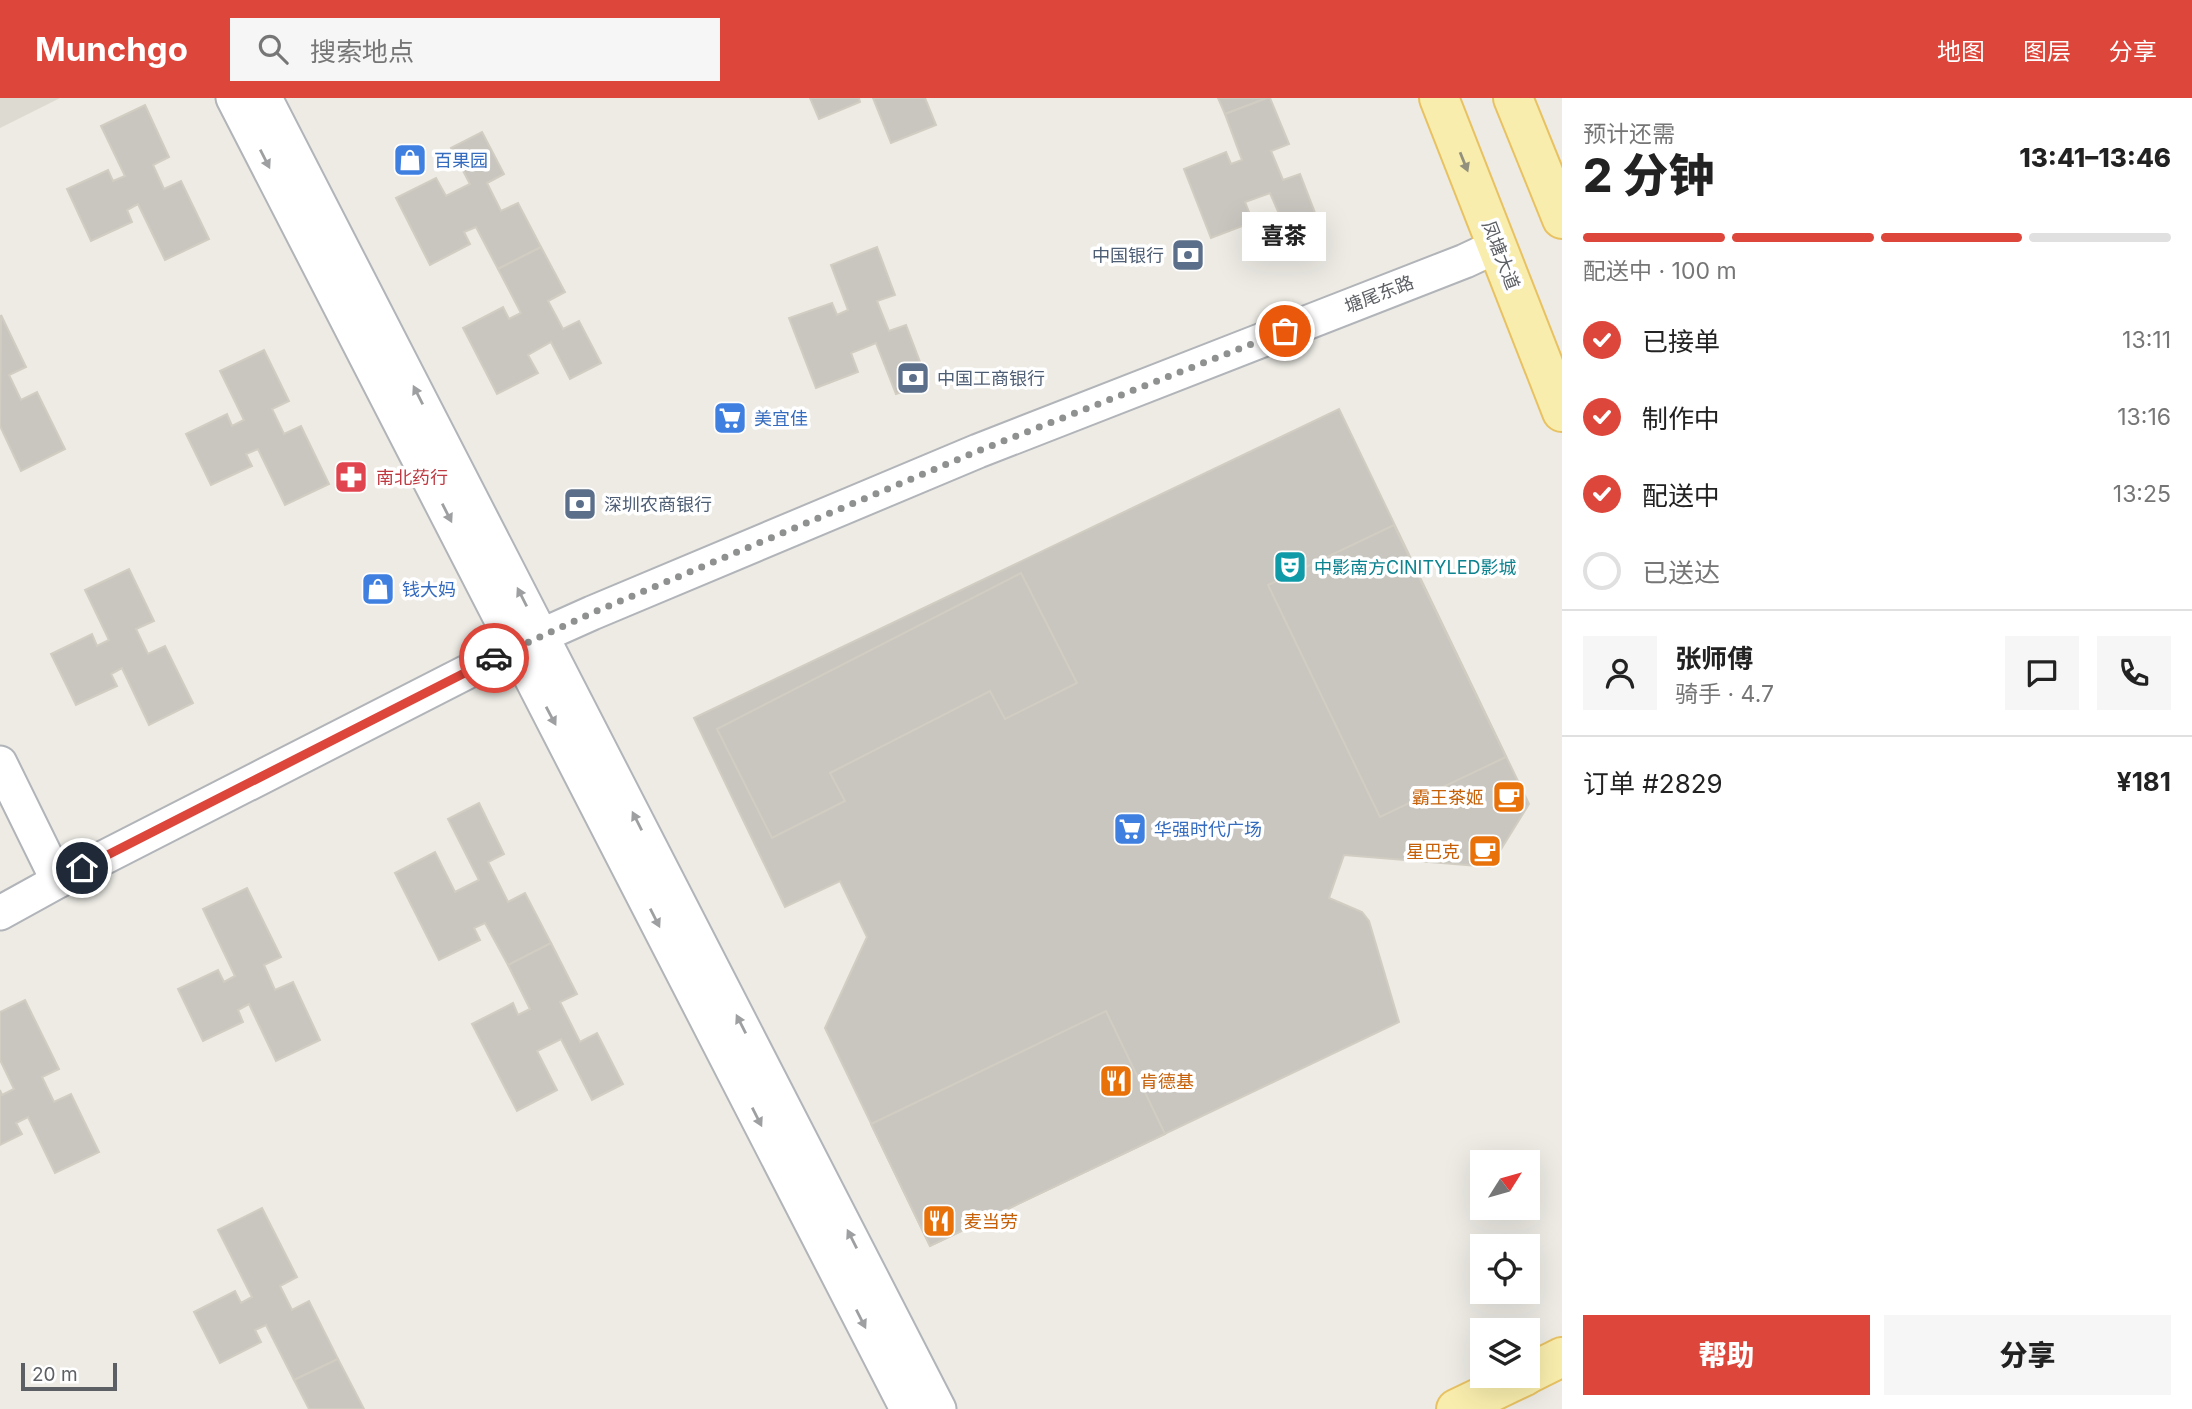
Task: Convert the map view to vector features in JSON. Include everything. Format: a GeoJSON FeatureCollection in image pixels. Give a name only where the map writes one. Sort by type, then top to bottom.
{"type":"FeatureCollection","features":[{"type":"Feature","properties":{"kind":"main road","name":"凤塘大道"},"geometry":{"type":"LineString","coordinates":[[1439,98],[1562,412]]}},
{"type":"Feature","properties":{"kind":"main road"},"geometry":{"type":"LineString","coordinates":[[1513,98],[1562,219]]}},
{"type":"Feature","properties":{"kind":"main road"},"geometry":{"type":"LineString","coordinates":[[1540,1368],[1562,1357]]}},
{"type":"Feature","properties":{"kind":"main road"},"geometry":{"type":"LineString","coordinates":[[1457,1409],[1500,1388]]}},
{"type":"Feature","properties":{"kind":"street"},"geometry":{"type":"LineString","coordinates":[[233,98],[529,642],[939,1409]]}},
{"type":"Feature","properties":{"kind":"street"},"geometry":{"type":"LineString","coordinates":[[265,98],[529,642],[907,1409]]}},
{"type":"Feature","properties":{"kind":"street","name":"塘尾东路"},"geometry":{"type":"LineString","coordinates":[[0,913],[529,642],[592,613],[978,451],[1497,246]]}},
{"type":"Feature","properties":{"kind":"street"},"geometry":{"type":"LineString","coordinates":[[0,763],[58,881]]}},
{"type":"Feature","properties":{"kind":"shaded area"},"geometry":{"type":"Polygon","coordinates":[[[0,98],[60,98],[0,128],[0,98]]]}},
{"type":"Feature","properties":{"kind":"building"},"geometry":{"type":"Polygon","coordinates":[[[810,98],[859,98],[860,102],[819,119],[810,98]]]}},
{"type":"Feature","properties":{"kind":"building"},"geometry":{"type":"Polygon","coordinates":[[[873,98],[925,98],[936,125],[891,143],[873,98]]]}},
{"type":"Feature","properties":{"kind":"building"},"geometry":{"type":"Polygon","coordinates":[[[1218,98],[1267,98],[1225,114],[1218,98]]]}},
{"type":"Feature","properties":{"kind":"building"},"geometry":{"type":"Polygon","coordinates":[[[1270,98],[1289,144],[1271,151],[1283,180],[1300,174],[1317,218],[1286,230],[1270,193],[1245,202],[1253,222],[1211,238],[1184,169],[1226,152],[1231,164],[1242,160],[1225,114],[1270,98]]]}},
{"type":"Feature","properties":{"kind":"building"},"geometry":{"type":"Polygon","coordinates":[[[145,105],[169,157],[153,165],[164,189],[181,181],[209,239],[165,260],[138,204],[127,210],[132,222],[91,241],[67,189],[108,170],[113,181],[125,176],[101,126],[145,105]]]}},
{"type":"Feature","properties":{"kind":"building"},"geometry":{"type":"Polygon","coordinates":[[[482,132],[504,174],[487,183],[501,211],[518,203],[541,247],[498,269],[476,227],[464,232],[470,244],[430,265],[396,198],[436,178],[446,196],[470,184],[451,148],[482,132]]]}},
{"type":"Feature","properties":{"kind":"building"},"geometry":{"type":"Polygon","coordinates":[[[541,247],[565,292],[548,301],[563,329],[579,321],[601,363],[570,379],[551,342],[528,355],[538,373],[497,394],[463,328],[503,307],[509,319],[521,313],[498,269],[541,247]]]}},
{"type":"Feature","properties":{"kind":"building"},"geometry":{"type":"Polygon","coordinates":[[[877,247],[895,295],[877,301],[889,331],[906,325],[928,383],[896,394],[876,343],[851,353],[858,372],[816,388],[789,318],[832,303],[837,315],[848,310],[831,265],[877,247]]]}},
{"type":"Feature","properties":{"kind":"building"},"geometry":{"type":"Polygon","coordinates":[[[1,315],[26,367],[9,375],[21,400],[37,392],[65,449],[21,471],[0,426],[1,315]]]}},
{"type":"Feature","properties":{"kind":"building"},"geometry":{"type":"Polygon","coordinates":[[[264,350],[289,401],[272,409],[284,434],[301,426],[329,484],[285,505],[258,449],[246,454],[252,466],[211,485],[186,434],[227,414],[232,426],[244,420],[220,371],[264,350]]]}},
{"type":"Feature","properties":{"kind":"building","name":"华强时代广场"},"geometry":{"type":"Polygon","coordinates":[[[1339,409],[1529,804],[1490,867],[1344,855],[1329,898],[1362,912],[1369,921],[1399,1022],[930,1246],[825,1028],[867,937],[840,881],[785,907],[694,718],[1339,409]]]}},
{"type":"Feature","properties":{"kind":"building"},"geometry":{"type":"Polygon","coordinates":[[[1394,525],[1506,757],[1380,817],[1268,585],[1394,525]]]}},
{"type":"Feature","properties":{"kind":"building"},"geometry":{"type":"Polygon","coordinates":[[[129,569],[154,621],[136,629],[148,654],[165,646],[193,703],[149,725],[122,668],[111,674],[117,686],[76,705],[51,654],[92,634],[97,646],[109,640],[85,590],[129,569]]]}},
{"type":"Feature","properties":{"kind":"building"},"geometry":{"type":"Polygon","coordinates":[[[1021,573],[1077,683],[1005,719],[990,691],[830,773],[845,801],[772,838],[717,729],[1021,573]]]}},
{"type":"Feature","properties":{"kind":"building"},"geometry":{"type":"Polygon","coordinates":[[[479,803],[504,854],[488,862],[508,902],[525,893],[551,943],[508,965],[485,923],[474,928],[480,940],[439,960],[395,873],[435,852],[455,892],[479,880],[448,819],[479,803]]]}},
{"type":"Feature","properties":{"kind":"building"},"geometry":{"type":"Polygon","coordinates":[[[247,888],[281,957],[264,965],[275,990],[293,982],[320,1040],[276,1061],[249,1004],[238,1010],[243,1022],[203,1041],[178,989],[218,970],[224,982],[235,976],[203,909],[247,888]]]}},
{"type":"Feature","properties":{"kind":"building"},"geometry":{"type":"Polygon","coordinates":[[[551,943],[577,994],[560,1002],[580,1042],[597,1033],[623,1084],[592,1100],[561,1039],[537,1051],[557,1090],[517,1111],[472,1024],[513,1003],[518,1015],[530,1009],[508,965],[551,943]]]}},
{"type":"Feature","properties":{"kind":"building"},"geometry":{"type":"Polygon","coordinates":[[[25,1000],[59,1069],[42,1077],[54,1102],[71,1094],[99,1152],[55,1173],[28,1117],[16,1123],[22,1134],[0,1145],[0,1090],[2,1095],[14,1089],[0,1060],[0,1012],[25,1000]]]}},
{"type":"Feature","properties":{"kind":"building"},"geometry":{"type":"Polygon","coordinates":[[[1106,1011],[1165,1134],[930,1246],[871,1124],[1106,1011]]]}},
{"type":"Feature","properties":{"kind":"building"},"geometry":{"type":"Polygon","coordinates":[[[262,1208],[297,1277],[280,1286],[292,1310],[309,1301],[338,1359],[294,1380],[266,1325],[255,1330],[261,1342],[220,1363],[194,1312],[235,1291],[241,1303],[252,1297],[218,1230],[262,1208]]]}},
{"type":"Feature","properties":{"kind":"building"},"geometry":{"type":"Polygon","coordinates":[[[338,1359],[364,1409],[309,1409],[294,1380],[338,1359]]]}},
{"type":"Feature","properties":{"kind":"way so far"},"geometry":{"type":"LineString","coordinates":[[494,658],[592,613],[978,451],[1285,331]]}},
{"type":"Feature","properties":{"kind":"place","name":"百果园"},"geometry":{"type":"Point","coordinates":[410,160]}},
{"type":"Feature","properties":{"kind":"place","name":"中国银行"},"geometry":{"type":"Point","coordinates":[1188,255]}},
{"type":"Feature","properties":{"kind":"place","name":"喜茶"},"geometry":{"type":"Point","coordinates":[1285,331]}},
{"type":"Feature","properties":{"kind":"place","name":"中国工商银行"},"geometry":{"type":"Point","coordinates":[913,378]}},
{"type":"Feature","properties":{"kind":"place","name":"美宜佳"},"geometry":{"type":"Point","coordinates":[730,418]}},
{"type":"Feature","properties":{"kind":"place","name":"南北药行"},"geometry":{"type":"Point","coordinates":[351,477]}},
{"type":"Feature","properties":{"kind":"place","name":"深圳农商银行"},"geometry":{"type":"Point","coordinates":[580,504]}},
{"type":"Feature","properties":{"kind":"place","name":"中影南方CINITYLED影城"},"geometry":{"type":"Point","coordinates":[1290,567]}},
{"type":"Feature","properties":{"kind":"place","name":"钱大妈"},"geometry":{"type":"Point","coordinates":[378,589]}},
{"type":"Feature","properties":{"kind":"place","name":"霸王茶姬"},"geometry":{"type":"Point","coordinates":[1509,797]}},
{"type":"Feature","properties":{"kind":"place","name":"华强时代广场"},"geometry":{"type":"Point","coordinates":[1130,829]}},
{"type":"Feature","properties":{"kind":"place","name":"星巴克"},"geometry":{"type":"Point","coordinates":[1485,851]}},
{"type":"Feature","properties":{"kind":"place","name":"肯德基"},"geometry":{"type":"Point","coordinates":[1116,1081]}},
{"type":"Feature","properties":{"kind":"place","name":"麦当劳"},"geometry":{"type":"Point","coordinates":[939,1221]}},
{"type":"Feature","properties":{"kind":"route"},"geometry":{"type":"LineString","coordinates":[[82,868],[494,658]]}}]}
